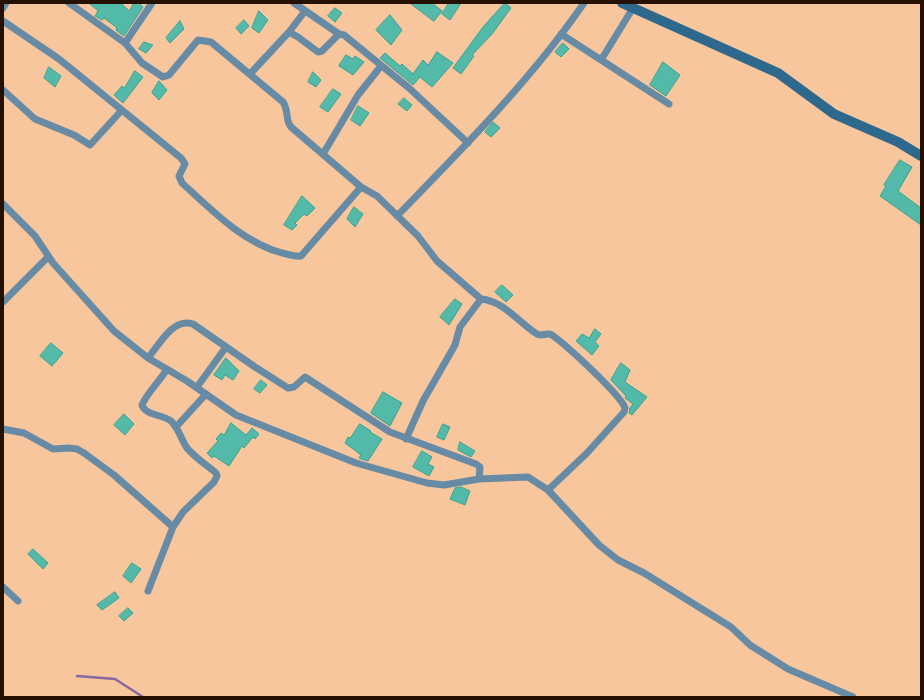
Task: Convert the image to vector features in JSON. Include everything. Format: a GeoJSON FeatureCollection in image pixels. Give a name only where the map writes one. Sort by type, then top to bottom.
{"type":"FeatureCollection","features":[{"type":"Feature","properties":{"kind":"street"},"geometry":{"type":"LineString","coordinates":[[3,8],[6,3]]}},
{"type":"Feature","properties":{"kind":"street"},"geometry":{"type":"LineString","coordinates":[[69,3],[125,43],[142,63],[163,77],[169,75],[196,42],[202,39],[215,45],[283,102],[287,112],[288,123],[291,127],[361,187],[377,196],[418,236],[437,261],[481,299],[490,300],[498,304],[537,334],[551,335],[589,368],[621,401],[625,408],[624,412],[587,453],[548,490]]}},
{"type":"Feature","properties":{"kind":"street"},"geometry":{"type":"LineString","coordinates":[[125,43],[152,3]]}},
{"type":"Feature","properties":{"kind":"street"},"geometry":{"type":"LineString","coordinates":[[294,3],[339,34],[348,38],[409,88],[468,143]]}},
{"type":"Feature","properties":{"kind":"street"},"geometry":{"type":"LineString","coordinates":[[397,216],[468,143],[534,70],[584,3]]}},
{"type":"Feature","properties":{"kind":"street"},"geometry":{"type":"LineString","coordinates":[[622,3],[778,73],[834,114],[898,142],[921,156]]}},
{"type":"Feature","properties":{"kind":"street"},"geometry":{"type":"LineString","coordinates":[[601,60],[633,8]]}},
{"type":"Feature","properties":{"kind":"street"},"geometry":{"type":"LineString","coordinates":[[250,74],[289,32],[305,11]]}},
{"type":"Feature","properties":{"kind":"street"},"geometry":{"type":"LineString","coordinates":[[3,21],[59,59],[184,161],[185,167],[179,176],[182,183],[226,222],[258,243],[296,257],[304,254],[361,187]]}},
{"type":"Feature","properties":{"kind":"street"},"geometry":{"type":"LineString","coordinates":[[289,32],[318,52],[339,34]]}},
{"type":"Feature","properties":{"kind":"street"},"geometry":{"type":"LineString","coordinates":[[561,34],[669,104]]}},
{"type":"Feature","properties":{"kind":"street"},"geometry":{"type":"LineString","coordinates":[[323,154],[358,95],[381,66]]}},
{"type":"Feature","properties":{"kind":"street"},"geometry":{"type":"LineString","coordinates":[[3,90],[34,119],[74,135],[90,145],[122,110]]}},
{"type":"Feature","properties":{"kind":"street"},"geometry":{"type":"LineString","coordinates":[[3,204],[35,236],[48,257],[114,331],[148,358],[197,387],[236,415],[356,463],[427,483],[444,485],[479,479],[528,477],[548,490],[599,545],[618,560],[644,573],[732,627],[750,645],[788,669],[849,696]]}},
{"type":"Feature","properties":{"kind":"street"},"geometry":{"type":"LineString","coordinates":[[3,302],[48,257]]}},
{"type":"Feature","properties":{"kind":"street"},"geometry":{"type":"LineString","coordinates":[[406,439],[423,401],[455,345],[460,327],[481,299]]}},
{"type":"Feature","properties":{"kind":"street"},"geometry":{"type":"LineString","coordinates":[[148,358],[174,326],[184,322],[193,324],[288,388],[294,387],[305,377],[366,417],[406,439],[476,464],[480,467],[479,479]]}},
{"type":"Feature","properties":{"kind":"street"},"geometry":{"type":"LineString","coordinates":[[197,387],[226,347]]}},
{"type":"Feature","properties":{"kind":"street"},"geometry":{"type":"LineString","coordinates":[[148,591],[173,527],[183,512],[214,482],[217,476],[216,473],[187,448],[176,427],[164,417],[147,412],[142,405],[167,369]]}},
{"type":"Feature","properties":{"kind":"street"},"geometry":{"type":"LineString","coordinates":[[176,427],[206,394]]}},
{"type":"Feature","properties":{"kind":"street"},"geometry":{"type":"LineString","coordinates":[[3,429],[24,433],[53,449],[76,449],[84,453],[114,475],[173,527]]}},
{"type":"Feature","properties":{"kind":"street"},"geometry":{"type":"LineString","coordinates":[[3,587],[18,601]]}},
{"type":"Feature","properties":{"kind":"building"},"geometry":{"type":"Polygon","coordinates":[[[89,3],[121,3],[129,11],[134,3],[139,3],[143,7],[124,36],[116,30],[117,28],[104,18],[102,20],[95,16],[98,11],[89,3]]]}},
{"type":"Feature","properties":{"kind":"building"},"geometry":{"type":"Polygon","coordinates":[[[410,3],[432,3],[442,11],[434,21],[410,3]]]}},
{"type":"Feature","properties":{"kind":"building"},"geometry":{"type":"Polygon","coordinates":[[[449,3],[461,3],[450,20],[442,14],[449,3]]]}},
{"type":"Feature","properties":{"kind":"building"},"geometry":{"type":"Polygon","coordinates":[[[505,3],[511,8],[492,34],[472,55],[474,56],[461,74],[453,68],[483,27],[505,3]]]}},
{"type":"Feature","properties":{"kind":"building"},"geometry":{"type":"Polygon","coordinates":[[[335,8],[342,13],[335,22],[328,16],[335,8]]]}},
{"type":"Feature","properties":{"kind":"building"},"geometry":{"type":"Polygon","coordinates":[[[259,11],[268,20],[259,33],[252,28],[259,11]]]}},
{"type":"Feature","properties":{"kind":"building"},"geometry":{"type":"Polygon","coordinates":[[[390,15],[402,30],[391,45],[376,30],[390,15]]]}},
{"type":"Feature","properties":{"kind":"building"},"geometry":{"type":"Polygon","coordinates":[[[244,20],[249,26],[241,34],[236,28],[244,20]]]}},
{"type":"Feature","properties":{"kind":"building"},"geometry":{"type":"Polygon","coordinates":[[[180,21],[184,29],[170,43],[166,38],[180,21]]]}},
{"type":"Feature","properties":{"kind":"building"},"geometry":{"type":"Polygon","coordinates":[[[144,42],[153,45],[146,53],[139,49],[144,42]]]}},
{"type":"Feature","properties":{"kind":"building"},"geometry":{"type":"Polygon","coordinates":[[[563,43],[569,49],[561,57],[555,52],[563,43]]]}},
{"type":"Feature","properties":{"kind":"building"},"geometry":{"type":"Polygon","coordinates":[[[437,52],[453,63],[432,87],[420,77],[413,85],[380,58],[385,53],[400,66],[402,64],[413,74],[423,60],[428,65],[437,52]]]}},
{"type":"Feature","properties":{"kind":"building"},"geometry":{"type":"Polygon","coordinates":[[[346,55],[353,59],[355,56],[364,62],[353,75],[339,66],[346,55]]]}},
{"type":"Feature","properties":{"kind":"building"},"geometry":{"type":"Polygon","coordinates":[[[663,62],[680,75],[666,96],[650,85],[663,62]]]}},
{"type":"Feature","properties":{"kind":"building"},"geometry":{"type":"Polygon","coordinates":[[[49,67],[61,76],[55,87],[44,78],[49,67]]]}},
{"type":"Feature","properties":{"kind":"building"},"geometry":{"type":"Polygon","coordinates":[[[135,71],[143,77],[123,103],[114,95],[122,86],[124,88],[135,71]]]}},
{"type":"Feature","properties":{"kind":"building"},"geometry":{"type":"Polygon","coordinates":[[[313,72],[321,80],[316,87],[308,82],[313,72]]]}},
{"type":"Feature","properties":{"kind":"building"},"geometry":{"type":"Polygon","coordinates":[[[159,81],[167,90],[159,100],[152,93],[159,81]]]}},
{"type":"Feature","properties":{"kind":"building"},"geometry":{"type":"Polygon","coordinates":[[[333,89],[341,94],[328,112],[320,107],[333,89]]]}},
{"type":"Feature","properties":{"kind":"building"},"geometry":{"type":"Polygon","coordinates":[[[404,98],[412,105],[407,111],[398,104],[404,98]]]}},
{"type":"Feature","properties":{"kind":"building"},"geometry":{"type":"Polygon","coordinates":[[[358,106],[369,113],[360,126],[351,120],[358,106]]]}},
{"type":"Feature","properties":{"kind":"building"},"geometry":{"type":"Polygon","coordinates":[[[493,122],[500,128],[491,137],[485,132],[493,122]]]}},
{"type":"Feature","properties":{"kind":"building"},"geometry":{"type":"Polygon","coordinates":[[[900,160],[912,167],[898,191],[921,208],[921,225],[880,196],[886,186],[884,185],[900,160]]]}},
{"type":"Feature","properties":{"kind":"building"},"geometry":{"type":"Polygon","coordinates":[[[302,196],[315,208],[307,216],[304,214],[295,223],[297,225],[292,230],[284,225],[302,196]]]}},
{"type":"Feature","properties":{"kind":"building"},"geometry":{"type":"Polygon","coordinates":[[[354,207],[363,214],[355,227],[347,219],[354,207]]]}},
{"type":"Feature","properties":{"kind":"building"},"geometry":{"type":"Polygon","coordinates":[[[502,285],[513,295],[506,302],[495,292],[502,285]]]}},
{"type":"Feature","properties":{"kind":"building"},"geometry":{"type":"Polygon","coordinates":[[[455,299],[462,304],[449,325],[440,317],[455,299]]]}},
{"type":"Feature","properties":{"kind":"building"},"geometry":{"type":"Polygon","coordinates":[[[595,329],[601,334],[595,342],[599,346],[592,355],[576,341],[582,334],[589,338],[595,329]]]}},
{"type":"Feature","properties":{"kind":"building"},"geometry":{"type":"Polygon","coordinates":[[[51,343],[63,353],[52,366],[40,356],[51,343]]]}},
{"type":"Feature","properties":{"kind":"building"},"geometry":{"type":"Polygon","coordinates":[[[226,358],[239,371],[233,380],[225,375],[222,380],[214,375],[226,358]]]}},
{"type":"Feature","properties":{"kind":"building"},"geometry":{"type":"Polygon","coordinates":[[[621,363],[630,370],[625,382],[647,397],[632,415],[629,413],[633,404],[625,398],[626,396],[611,380],[621,363]]]}},
{"type":"Feature","properties":{"kind":"building"},"geometry":{"type":"Polygon","coordinates":[[[261,380],[267,385],[260,393],[254,389],[261,380]]]}},
{"type":"Feature","properties":{"kind":"building"},"geometry":{"type":"Polygon","coordinates":[[[383,392],[402,403],[390,426],[371,413],[383,392]]]}},
{"type":"Feature","properties":{"kind":"building"},"geometry":{"type":"Polygon","coordinates":[[[124,414],[134,424],[125,435],[114,425],[124,414]]]}},
{"type":"Feature","properties":{"kind":"building"},"geometry":{"type":"Polygon","coordinates":[[[231,423],[246,435],[252,428],[259,434],[255,439],[253,437],[244,448],[242,446],[229,466],[214,456],[212,458],[207,453],[218,441],[216,439],[221,433],[224,435],[231,423]]]}},
{"type":"Feature","properties":{"kind":"building"},"geometry":{"type":"Polygon","coordinates":[[[360,424],[382,439],[368,461],[359,458],[361,455],[345,443],[348,437],[350,438],[360,424]]]}},
{"type":"Feature","properties":{"kind":"building"},"geometry":{"type":"Polygon","coordinates":[[[443,424],[450,427],[444,440],[437,437],[443,424]]]}},
{"type":"Feature","properties":{"kind":"building"},"geometry":{"type":"Polygon","coordinates":[[[460,442],[475,451],[471,457],[458,450],[460,442]]]}},
{"type":"Feature","properties":{"kind":"building"},"geometry":{"type":"Polygon","coordinates":[[[422,451],[432,457],[428,464],[434,467],[429,476],[413,467],[422,451]]]}},
{"type":"Feature","properties":{"kind":"building"},"geometry":{"type":"Polygon","coordinates":[[[461,487],[470,491],[465,505],[450,499],[455,488],[461,487]]]}},
{"type":"Feature","properties":{"kind":"building"},"geometry":{"type":"Polygon","coordinates":[[[33,549],[48,563],[43,569],[28,554],[33,549]]]}},
{"type":"Feature","properties":{"kind":"building"},"geometry":{"type":"Polygon","coordinates":[[[132,563],[141,569],[131,583],[123,576],[132,563]]]}},
{"type":"Feature","properties":{"kind":"building"},"geometry":{"type":"Polygon","coordinates":[[[115,592],[119,598],[102,610],[97,605],[115,592]]]}},
{"type":"Feature","properties":{"kind":"building"},"geometry":{"type":"Polygon","coordinates":[[[128,608],[133,613],[124,621],[119,616],[128,608]]]}},
{"type":"Feature","properties":{"kind":"waterway"},"geometry":{"type":"LineString","coordinates":[[77,676],[115,679],[143,697]]}}]}
